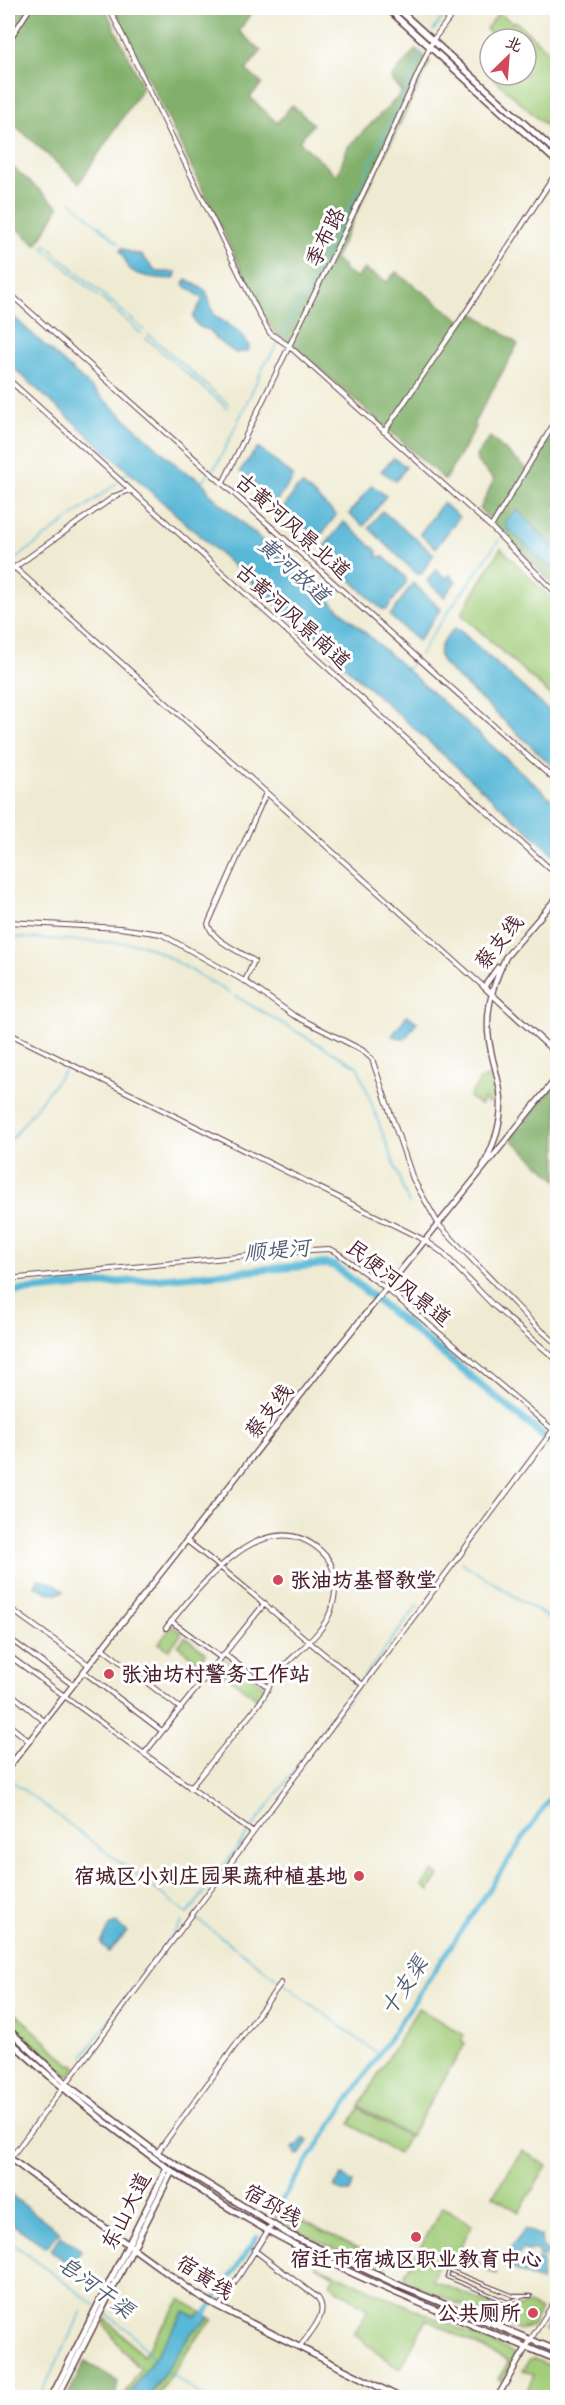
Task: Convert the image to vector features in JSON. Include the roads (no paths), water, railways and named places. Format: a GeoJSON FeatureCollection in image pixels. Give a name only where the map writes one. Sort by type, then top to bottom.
{"type":"FeatureCollection","features":[{"type":"Feature","properties":{"kind":"main road"},"geometry":{"type":"LineString","coordinates":[[387,8],[558,164]]}},
{"type":"Feature","properties":{"kind":"main road"},"geometry":{"type":"LineString","coordinates":[[397,8],[558,154]]}},
{"type":"Feature","properties":{"kind":"main road","name":"宿邳线"},"geometry":{"type":"LineString","coordinates":[[8,2029],[64,2086],[157,2153],[290,2235],[403,2287],[558,2351]]}},
{"type":"Feature","properties":{"kind":"main road","name":"宿邳线"},"geometry":{"type":"LineString","coordinates":[[8,2039],[169,2169],[267,2230],[380,2285],[558,2360]]}},
{"type":"Feature","properties":{"kind":"main road","name":"宿黄线"},"geometry":{"type":"LineString","coordinates":[[9,2158],[196,2294],[401,2397]]}},
{"type":"Feature","properties":{"kind":"main road","name":"东山大道"},"geometry":{"type":"LineString","coordinates":[[51,2397],[169,2169]]}},
{"type":"Feature","properties":{"kind":"main road","name":"东山大道"},"geometry":{"type":"LineString","coordinates":[[57,2397],[98,2308]]}},
{"type":"Feature","properties":{"kind":"street"},"geometry":{"type":"LineString","coordinates":[[8,42],[30,8]]}},
{"type":"Feature","properties":{"kind":"street"},"geometry":{"type":"LineString","coordinates":[[109,8],[270,333],[289,346],[491,527],[558,595]]}},
{"type":"Feature","properties":{"kind":"street","name":"季布路"},"geometry":{"type":"LineString","coordinates":[[223,483],[433,40],[457,8]]}},
{"type":"Feature","properties":{"kind":"street"},"geometry":{"type":"LineString","coordinates":[[384,432],[462,318],[558,170]]}},
{"type":"Feature","properties":{"kind":"street","name":"古黄河风景北道"},"geometry":{"type":"LineString","coordinates":[[8,292],[558,783]]}},
{"type":"Feature","properties":{"kind":"street","name":"古黄河风景南道"},"geometry":{"type":"LineString","coordinates":[[8,379],[558,876]]}},
{"type":"Feature","properties":{"kind":"street"},"geometry":{"type":"LineString","coordinates":[[491,527],[558,417]]}},
{"type":"Feature","properties":{"kind":"street"},"geometry":{"type":"LineString","coordinates":[[8,572],[115,496],[130,490]]}},
{"type":"Feature","properties":{"kind":"street"},"geometry":{"type":"LineString","coordinates":[[14,567],[484,987]]}},
{"type":"Feature","properties":{"kind":"street"},"geometry":{"type":"LineString","coordinates":[[245,981],[254,961],[221,941],[208,924],[266,793]]}},
{"type":"Feature","properties":{"kind":"street","name":"蔡支线"},"geometry":{"type":"LineString","coordinates":[[558,896],[506,957],[484,987],[558,1055]]}},
{"type":"Feature","properties":{"kind":"street"},"geometry":{"type":"LineString","coordinates":[[8,922],[120,928],[161,934],[245,981],[293,1015],[362,1050],[372,1059],[413,1179],[439,1225],[532,1322],[558,1345]]}},
{"type":"Feature","properties":{"kind":"street"},"geometry":{"type":"LineString","coordinates":[[477,1177],[494,1143],[500,1111],[500,1090],[488,1027],[492,994],[506,957]]}},
{"type":"Feature","properties":{"kind":"street"},"geometry":{"type":"LineString","coordinates":[[8,1033],[426,1241],[443,1253],[494,1306],[558,1361]]}},
{"type":"Feature","properties":{"kind":"street","name":"蔡支线"},"geometry":{"type":"LineString","coordinates":[[8,1767],[370,1308],[558,1076]]}},
{"type":"Feature","properties":{"kind":"street","name":"民便河风景道"},"geometry":{"type":"LineString","coordinates":[[8,1279],[329,1249],[387,1288],[551,1432],[558,1434]]}},
{"type":"Feature","properties":{"kind":"street"},"geometry":{"type":"LineString","coordinates":[[9,2158],[361,1683],[551,1432]]}},
{"type":"Feature","properties":{"kind":"street"},"geometry":{"type":"LineString","coordinates":[[166,1628],[189,1598],[221,1567],[260,1539],[281,1534],[303,1539],[331,1562],[334,1574],[334,1597],[328,1617],[308,1643],[277,1673],[263,1699],[190,1788]]}},
{"type":"Feature","properties":{"kind":"street"},"geometry":{"type":"LineString","coordinates":[[187,1541],[265,1603],[308,1643],[361,1683]]}},
{"type":"Feature","properties":{"kind":"street"},"geometry":{"type":"LineString","coordinates":[[144,1754],[265,1603]]}},
{"type":"Feature","properties":{"kind":"street"},"geometry":{"type":"LineString","coordinates":[[8,1607],[89,1665]]}},
{"type":"Feature","properties":{"kind":"street"},"geometry":{"type":"LineString","coordinates":[[171,1621],[221,1659]]}},
{"type":"Feature","properties":{"kind":"street"},"geometry":{"type":"LineString","coordinates":[[73,1684],[14,1642],[8,1653],[251,1831]]}},
{"type":"Feature","properties":{"kind":"street"},"geometry":{"type":"LineString","coordinates":[[102,1648],[181,1709]]}},
{"type":"Feature","properties":{"kind":"street"},"geometry":{"type":"LineString","coordinates":[[224,1654],[268,1687]]}},
{"type":"Feature","properties":{"kind":"street"},"geometry":{"type":"LineString","coordinates":[[84,1672],[162,1731]]}},
{"type":"Feature","properties":{"kind":"street"},"geometry":{"type":"LineString","coordinates":[[8,1691],[44,1721]]}},
{"type":"Feature","properties":{"kind":"street"},"geometry":{"type":"LineString","coordinates":[[8,1724],[29,1741]]}},
{"type":"Feature","properties":{"kind":"street"},"geometry":{"type":"LineString","coordinates":[[8,1755],[14,1760]]}},
{"type":"Feature","properties":{"kind":"street"},"geometry":{"type":"LineString","coordinates":[[157,2153],[281,1983]]}},
{"type":"Feature","properties":{"kind":"street"},"geometry":{"type":"LineString","coordinates":[[218,2307],[272,2224]]}},
{"type":"Feature","properties":{"kind":"street"},"geometry":{"type":"LineString","coordinates":[[254,2250],[323,2304],[322,2314],[300,2347]]}},
{"type":"Feature","properties":{"kind":"street"},"geometry":{"type":"LineString","coordinates":[[525,2296],[508,2302],[447,2277],[449,2270],[514,2296],[525,2296],[531,2296]]}},
{"type":"Feature","properties":{"kind":"street"},"geometry":{"type":"LineString","coordinates":[[496,2397],[558,2296]]}},
{"type":"Feature","properties":{"kind":"water"},"geometry":{"type":"Polygon","coordinates":[[[122,248],[141,255],[157,272],[176,272],[175,277],[173,279],[138,274],[129,268],[120,251],[122,248]]]}},
{"type":"Feature","properties":{"kind":"water"},"geometry":{"type":"Polygon","coordinates":[[[186,279],[206,291],[214,315],[238,331],[249,345],[248,351],[236,353],[217,340],[210,330],[197,325],[193,317],[203,299],[183,284],[186,279]]]}},
{"type":"Feature","properties":{"kind":"water","name":"黄河故道"},"geometry":{"type":"Polygon","coordinates":[[[8,312],[183,471],[202,482],[209,493],[557,804],[557,857],[8,363],[8,312]]]}},
{"type":"Feature","properties":{"kind":"water"},"geometry":{"type":"Polygon","coordinates":[[[258,447],[293,476],[275,503],[240,471],[258,447]]]}},
{"type":"Feature","properties":{"kind":"water"},"geometry":{"type":"Polygon","coordinates":[[[394,458],[406,467],[396,481],[381,471],[394,458]]]}},
{"type":"Feature","properties":{"kind":"water"},"geometry":{"type":"Polygon","coordinates":[[[303,485],[336,515],[318,539],[283,509],[296,489],[303,485]]]}},
{"type":"Feature","properties":{"kind":"water"},"geometry":{"type":"Polygon","coordinates":[[[372,485],[386,496],[364,526],[349,514],[372,485]]]}},
{"type":"Feature","properties":{"kind":"water"},"geometry":{"type":"Polygon","coordinates":[[[443,503],[459,517],[436,548],[420,534],[443,503]]]}},
{"type":"Feature","properties":{"kind":"water"},"geometry":{"type":"Polygon","coordinates":[[[518,510],[557,552],[557,567],[548,565],[506,527],[506,520],[518,510]]]}},
{"type":"Feature","properties":{"kind":"water"},"geometry":{"type":"Polygon","coordinates":[[[382,511],[434,554],[421,574],[417,574],[369,528],[382,511]]]}},
{"type":"Feature","properties":{"kind":"water"},"geometry":{"type":"Polygon","coordinates":[[[344,522],[377,551],[377,557],[383,556],[406,578],[406,583],[386,610],[367,596],[325,553],[324,547],[344,522]]]}},
{"type":"Feature","properties":{"kind":"water"},"geometry":{"type":"Polygon","coordinates":[[[436,570],[446,578],[450,575],[456,581],[444,597],[427,581],[436,570]]]}},
{"type":"Feature","properties":{"kind":"water"},"geometry":{"type":"Polygon","coordinates":[[[413,583],[441,609],[418,641],[390,616],[413,583]]]}},
{"type":"Feature","properties":{"kind":"water"},"geometry":{"type":"Polygon","coordinates":[[[454,629],[459,630],[557,718],[557,770],[444,665],[440,655],[441,646],[454,629]]]}},
{"type":"Feature","properties":{"kind":"water"},"geometry":{"type":"Polygon","coordinates":[[[407,1015],[417,1022],[405,1039],[392,1036],[407,1015]]]}},
{"type":"Feature","properties":{"kind":"water"},"geometry":{"type":"Polygon","coordinates":[[[38,1579],[57,1585],[64,1591],[53,1593],[35,1586],[38,1579]]]}},
{"type":"Feature","properties":{"kind":"water"},"geometry":{"type":"Polygon","coordinates":[[[116,1923],[127,1932],[109,1952],[101,1943],[111,1925],[116,1923]]]}},
{"type":"Feature","properties":{"kind":"water"},"geometry":{"type":"Polygon","coordinates":[[[304,2137],[308,2141],[297,2155],[293,2148],[300,2144],[304,2137]]]}},
{"type":"Feature","properties":{"kind":"water"},"geometry":{"type":"Polygon","coordinates":[[[342,2175],[353,2183],[350,2192],[341,2192],[334,2187],[342,2175]]]}},
{"type":"Feature","properties":{"kind":"water"},"geometry":{"type":"Polygon","coordinates":[[[8,2193],[60,2232],[46,2247],[8,2221],[8,2193]]]}},
{"type":"Feature","properties":{"kind":"water"},"geometry":{"type":"Polygon","coordinates":[[[525,2229],[541,2236],[542,2246],[548,2252],[545,2256],[539,2256],[537,2250],[528,2252],[523,2249],[518,2256],[519,2260],[528,2265],[534,2265],[538,2259],[543,2259],[541,2282],[506,2265],[506,2255],[525,2229]]]}},
{"type":"Feature","properties":{"kind":"water"},"geometry":{"type":"Polygon","coordinates":[[[61,2236],[81,2250],[72,2267],[51,2250],[61,2236]]]}},
{"type":"Feature","properties":{"kind":"water"},"geometry":{"type":"Polygon","coordinates":[[[185,2311],[196,2317],[202,2313],[209,2317],[205,2323],[192,2332],[148,2397],[128,2397],[185,2311]]]}},
{"type":"Feature","properties":{"kind":"waterway"},"geometry":{"type":"LineString","coordinates":[[433,31],[449,8]]}},
{"type":"Feature","properties":{"kind":"waterway"},"geometry":{"type":"LineString","coordinates":[[282,338],[348,211],[423,51]]}},
{"type":"Feature","properties":{"kind":"waterway"},"geometry":{"type":"LineString","coordinates":[[72,202],[118,243]]}},
{"type":"Feature","properties":{"kind":"waterway"},"geometry":{"type":"LineString","coordinates":[[45,244],[144,330]]}},
{"type":"Feature","properties":{"kind":"waterway"},"geometry":{"type":"LineString","coordinates":[[42,247],[141,333]]}},
{"type":"Feature","properties":{"kind":"waterway"},"geometry":{"type":"LineString","coordinates":[[149,335],[228,404]]}},
{"type":"Feature","properties":{"kind":"waterway"},"geometry":{"type":"LineString","coordinates":[[146,338],[227,408]]}},
{"type":"Feature","properties":{"kind":"waterway"},"geometry":{"type":"LineString","coordinates":[[213,469],[218,463],[265,364],[279,342]]}},
{"type":"Feature","properties":{"kind":"waterway"},"geometry":{"type":"LineString","coordinates":[[122,477],[128,472]]}},
{"type":"Feature","properties":{"kind":"waterway"},"geometry":{"type":"LineString","coordinates":[[200,483],[208,475]]}},
{"type":"Feature","properties":{"kind":"waterway"},"geometry":{"type":"LineString","coordinates":[[8,565],[117,483]]}},
{"type":"Feature","properties":{"kind":"waterway"},"geometry":{"type":"LineString","coordinates":[[420,655],[499,540]]}},
{"type":"Feature","properties":{"kind":"waterway"},"geometry":{"type":"LineString","coordinates":[[407,669],[415,660]]}},
{"type":"Feature","properties":{"kind":"waterway"},"geometry":{"type":"LineString","coordinates":[[8,937],[141,944],[163,954],[230,993]]}},
{"type":"Feature","properties":{"kind":"waterway"},"geometry":{"type":"LineString","coordinates":[[235,996],[358,1067],[409,1204]]}},
{"type":"Feature","properties":{"kind":"waterway"},"geometry":{"type":"LineString","coordinates":[[8,1144],[67,1067]]}},
{"type":"Feature","properties":{"kind":"waterway","name":"顺堤河"},"geometry":{"type":"LineString","coordinates":[[8,1292],[326,1264],[335,1266],[558,1448]]}},
{"type":"Feature","properties":{"kind":"waterway"},"geometry":{"type":"LineString","coordinates":[[461,1562],[558,1624]]}},
{"type":"Feature","properties":{"kind":"waterway"},"geometry":{"type":"LineString","coordinates":[[361,1681],[418,1605]]}},
{"type":"Feature","properties":{"kind":"waterway"},"geometry":{"type":"LineString","coordinates":[[8,1778],[188,1914],[358,1685]]}},
{"type":"Feature","properties":{"kind":"waterway","name":"十支渠"},"geometry":{"type":"LineString","coordinates":[[278,2205],[558,1786]]}},
{"type":"Feature","properties":{"kind":"waterway"},"geometry":{"type":"LineString","coordinates":[[194,1917],[279,1980]]}},
{"type":"Feature","properties":{"kind":"waterway"},"geometry":{"type":"LineString","coordinates":[[83,2056],[182,1922]]}},
{"type":"Feature","properties":{"kind":"waterway"},"geometry":{"type":"LineString","coordinates":[[284,1984],[378,2054]]}},
{"type":"Feature","properties":{"kind":"waterway","name":"十支渠"},"geometry":{"type":"LineString","coordinates":[[202,2319],[257,2237]]}},
{"type":"Feature","properties":{"kind":"waterway","name":"皂河干渠"},"geometry":{"type":"LineString","coordinates":[[8,2240],[96,2306]]}},
{"type":"Feature","properties":{"kind":"waterway"},"geometry":{"type":"LineString","coordinates":[[39,2398],[82,2311]]}},
{"type":"Feature","properties":{"kind":"waterway","name":"皂河干渠"},"geometry":{"type":"LineString","coordinates":[[104,2312],[130,2332],[153,2358]]}},
{"type":"Feature","properties":{"kind":"waterway"},"geometry":{"type":"LineString","coordinates":[[165,2370],[205,2398]]}},
{"type":"Feature","properties":{"kind":"place","name":"张油坊基督教堂"},"geometry":{"type":"Point","coordinates":[278,1580]}},
{"type":"Feature","properties":{"kind":"place","name":"张油坊村警务工作站"},"geometry":{"type":"Point","coordinates":[109,1674]}},
{"type":"Feature","properties":{"kind":"place","name":"宿城区小刘庄园果蔬种植基地"},"geometry":{"type":"Point","coordinates":[359,1876]}},
{"type":"Feature","properties":{"kind":"place","name":"宿迁市宿城区职业教育中心"},"geometry":{"type":"Point","coordinates":[416,2237]}},
{"type":"Feature","properties":{"kind":"place","name":"公共厕所"},"geometry":{"type":"Point","coordinates":[533,2313]}}]}
